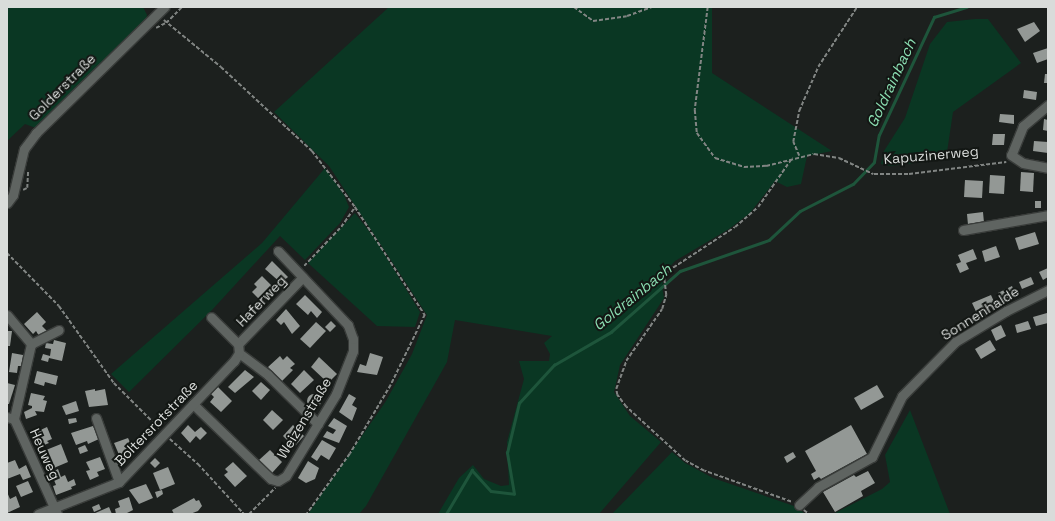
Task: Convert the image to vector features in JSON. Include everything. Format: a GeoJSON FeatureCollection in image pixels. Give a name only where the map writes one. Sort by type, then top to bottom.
{"type":"FeatureCollection","features":[{"type":"Feature","properties":{"kind":"street","name":"Golderstraße"},"geometry":{"type":"LineString","coordinates":[[7,203],[13,195],[24,149],[36,133],[164,7]]}},
{"type":"Feature","properties":{"kind":"street"},"geometry":{"type":"LineString","coordinates":[[1048,105],[1023,126],[1011,150],[1014,159],[1048,168]]}},
{"type":"Feature","properties":{"kind":"street"},"geometry":{"type":"LineString","coordinates":[[963,230],[1048,215]]}},
{"type":"Feature","properties":{"kind":"street","name":"Weizenstraße"},"geometry":{"type":"LineString","coordinates":[[193,404],[271,479],[278,481],[286,476],[318,424],[344,377],[353,351],[353,339],[348,324],[278,251]]}},
{"type":"Feature","properties":{"kind":"street","name":"Haferweg"},"geometry":{"type":"LineString","coordinates":[[239,348],[301,274]]}},
{"type":"Feature","properties":{"kind":"street","name":"Sonnenhalde"},"geometry":{"type":"LineString","coordinates":[[799,505],[818,487],[872,457],[902,396],[955,342],[1006,311],[1048,290]]}},
{"type":"Feature","properties":{"kind":"street"},"geometry":{"type":"LineString","coordinates":[[7,315],[31,344]]}},
{"type":"Feature","properties":{"kind":"street"},"geometry":{"type":"LineString","coordinates":[[212,317],[239,348],[318,424]]}},
{"type":"Feature","properties":{"kind":"street"},"geometry":{"type":"LineString","coordinates":[[10,418],[31,344],[59,330]]}},
{"type":"Feature","properties":{"kind":"street","name":"Boltersrotstraße"},"geometry":{"type":"LineString","coordinates":[[38,514],[55,510],[119,482],[193,404],[239,348]]}},
{"type":"Feature","properties":{"kind":"street","name":"Heuweg"},"geometry":{"type":"LineString","coordinates":[[10,418],[55,510]]}},
{"type":"Feature","properties":{"kind":"street"},"geometry":{"type":"LineString","coordinates":[[96,418],[119,482]]}},
{"type":"Feature","properties":{"kind":"path"},"geometry":{"type":"LineString","coordinates":[[154,29],[166,23],[182,7]]}},
{"type":"Feature","properties":{"kind":"path"},"geometry":{"type":"LineString","coordinates":[[574,7],[593,21],[627,16],[652,7]]}},
{"type":"Feature","properties":{"kind":"path","name":"Kapuzinerweg"},"geometry":{"type":"LineString","coordinates":[[708,7],[698,82],[697,133],[715,158],[744,167],[766,166],[799,156],[814,154],[839,158],[874,174],[909,174],[1014,159]]}},
{"type":"Feature","properties":{"kind":"path"},"geometry":{"type":"LineString","coordinates":[[799,156],[793,142],[799,111],[818,67],[857,7]]}},
{"type":"Feature","properties":{"kind":"path"},"geometry":{"type":"LineString","coordinates":[[166,23],[221,67],[295,133],[330,172],[355,207],[425,315],[391,385],[350,454],[307,514]]}},
{"type":"Feature","properties":{"kind":"path"},"geometry":{"type":"LineString","coordinates":[[792,158],[758,208],[735,227],[675,264],[664,279],[666,294],[662,309],[626,361],[616,389],[617,396],[626,407],[685,461],[704,471],[799,505],[809,514]]}},
{"type":"Feature","properties":{"kind":"path"},"geometry":{"type":"LineString","coordinates":[[13,195],[27,188],[28,166]]}},
{"type":"Feature","properties":{"kind":"path"},"geometry":{"type":"LineString","coordinates":[[301,274],[341,227],[355,207]]}},
{"type":"Feature","properties":{"kind":"path"},"geometry":{"type":"LineString","coordinates":[[7,253],[59,306],[114,383],[164,434],[198,464],[244,514]]}},
{"type":"Feature","properties":{"kind":"path"},"geometry":{"type":"LineString","coordinates":[[249,514],[274,490],[278,481]]}},
{"type":"Feature","properties":{"kind":"green space"},"geometry":{"type":"Polygon","coordinates":[[[7,7],[143,7],[147,15],[146,21],[36,128],[25,124],[7,141],[7,7]]]}},
{"type":"Feature","properties":{"kind":"green space"},"geometry":{"type":"Polygon","coordinates":[[[389,7],[712,7],[712,73],[832,151],[807,156],[801,184],[787,187],[775,181],[750,213],[729,229],[675,261],[666,271],[662,286],[664,298],[620,365],[614,392],[630,416],[661,442],[599,514],[438,514],[459,478],[473,465],[484,479],[501,486],[509,485],[507,442],[524,379],[519,361],[549,361],[550,354],[544,343],[552,336],[455,320],[447,362],[366,506],[359,514],[308,514],[386,401],[412,354],[427,315],[329,166],[274,112],[389,7]]]}},
{"type":"Feature","properties":{"kind":"green space"},"geometry":{"type":"Polygon","coordinates":[[[988,19],[1021,63],[953,112],[946,159],[890,166],[881,164],[884,151],[905,118],[930,44],[947,22],[988,19]]]}},
{"type":"Feature","properties":{"kind":"green space"},"geometry":{"type":"Polygon","coordinates":[[[325,168],[344,195],[349,207],[340,223],[305,260],[280,236],[212,310],[129,392],[111,374],[262,243],[325,168]]]}},
{"type":"Feature","properties":{"kind":"green space"},"geometry":{"type":"Polygon","coordinates":[[[355,213],[376,240],[420,312],[415,327],[377,326],[308,263],[355,213]]]}},
{"type":"Feature","properties":{"kind":"green space"},"geometry":{"type":"Polygon","coordinates":[[[910,410],[950,514],[833,514],[882,489],[890,482],[885,455],[910,410]]]}},
{"type":"Feature","properties":{"kind":"green space"},"geometry":{"type":"Polygon","coordinates":[[[672,452],[685,463],[713,478],[797,507],[805,514],[612,514],[672,452]]]}},
{"type":"Feature","properties":{"kind":"building"},"geometry":{"type":"Polygon","coordinates":[[[1034,22],[1040,31],[1025,42],[1017,29],[1034,22]]]}},
{"type":"Feature","properties":{"kind":"building"},"geometry":{"type":"Polygon","coordinates":[[[1048,48],[1048,59],[1037,63],[1033,53],[1048,48]]]}},
{"type":"Feature","properties":{"kind":"building"},"geometry":{"type":"Polygon","coordinates":[[[1045,74],[1048,74],[1048,83],[1044,83],[1045,74]]]}},
{"type":"Feature","properties":{"kind":"building"},"geometry":{"type":"Polygon","coordinates":[[[1024,90],[1037,92],[1036,100],[1023,98],[1024,90]]]}},
{"type":"Feature","properties":{"kind":"building"},"geometry":{"type":"Polygon","coordinates":[[[1000,114],[1014,115],[1014,124],[999,122],[1000,114]]]}},
{"type":"Feature","properties":{"kind":"building"},"geometry":{"type":"Polygon","coordinates":[[[1044,119],[1048,120],[1048,131],[1043,130],[1044,119]]]}},
{"type":"Feature","properties":{"kind":"building"},"geometry":{"type":"Polygon","coordinates":[[[993,134],[1005,134],[1004,145],[992,145],[993,134]]]}},
{"type":"Feature","properties":{"kind":"building"},"geometry":{"type":"Polygon","coordinates":[[[1034,141],[1048,142],[1048,153],[1033,151],[1034,141]]]}},
{"type":"Feature","properties":{"kind":"building"},"geometry":{"type":"Polygon","coordinates":[[[1021,172],[1034,173],[1033,192],[1020,191],[1021,172]]]}},
{"type":"Feature","properties":{"kind":"building"},"geometry":{"type":"Polygon","coordinates":[[[990,175],[1005,176],[1004,194],[989,193],[990,175]]]}},
{"type":"Feature","properties":{"kind":"building"},"geometry":{"type":"Polygon","coordinates":[[[965,180],[983,181],[982,198],[964,197],[965,180]]]}},
{"type":"Feature","properties":{"kind":"building"},"geometry":{"type":"Polygon","coordinates":[[[1035,201],[1041,201],[1041,208],[1035,208],[1035,201]]]}},
{"type":"Feature","properties":{"kind":"building"},"geometry":{"type":"Polygon","coordinates":[[[983,212],[984,223],[968,225],[967,214],[983,212]]]}},
{"type":"Feature","properties":{"kind":"building"},"geometry":{"type":"Polygon","coordinates":[[[1035,232],[1039,244],[1019,250],[1015,238],[1035,232]]]}},
{"type":"Feature","properties":{"kind":"building"},"geometry":{"type":"Polygon","coordinates":[[[996,246],[1000,257],[985,262],[982,251],[996,246]]]}},
{"type":"Feature","properties":{"kind":"building"},"geometry":{"type":"Polygon","coordinates":[[[973,249],[977,259],[966,263],[969,269],[960,273],[956,264],[961,262],[958,255],[973,249]]]}},
{"type":"Feature","properties":{"kind":"building"},"geometry":{"type":"Polygon","coordinates":[[[272,261],[288,277],[281,283],[265,269],[272,261]]]}},
{"type":"Feature","properties":{"kind":"building"},"geometry":{"type":"Polygon","coordinates":[[[1048,268],[1048,277],[1043,280],[1039,272],[1048,268]]]}},
{"type":"Feature","properties":{"kind":"building"},"geometry":{"type":"Polygon","coordinates":[[[262,276],[273,287],[260,300],[252,292],[257,287],[254,284],[262,276]]]}},
{"type":"Feature","properties":{"kind":"building"},"geometry":{"type":"Polygon","coordinates":[[[1031,277],[1034,284],[1022,289],[1019,282],[1031,277]]]}},
{"type":"Feature","properties":{"kind":"building"},"geometry":{"type":"Polygon","coordinates":[[[1012,286],[1015,294],[1002,301],[998,293],[1012,286]]]}},
{"type":"Feature","properties":{"kind":"building"},"geometry":{"type":"Polygon","coordinates":[[[305,295],[322,312],[317,318],[311,311],[308,315],[296,304],[305,295]]]}},
{"type":"Feature","properties":{"kind":"building"},"geometry":{"type":"Polygon","coordinates":[[[991,295],[996,306],[985,311],[988,316],[980,320],[972,303],[991,295]]]}},
{"type":"Feature","properties":{"kind":"building"},"geometry":{"type":"Polygon","coordinates":[[[286,309],[300,326],[292,334],[284,322],[281,325],[276,320],[286,309]]]}},
{"type":"Feature","properties":{"kind":"building"},"geometry":{"type":"Polygon","coordinates":[[[37,312],[46,322],[42,326],[48,332],[39,336],[36,331],[33,334],[24,324],[37,312]]]}},
{"type":"Feature","properties":{"kind":"building"},"geometry":{"type":"Polygon","coordinates":[[[1047,313],[1048,323],[1036,326],[1033,317],[1047,313]]]}},
{"type":"Feature","properties":{"kind":"building"},"geometry":{"type":"Polygon","coordinates":[[[331,321],[336,326],[330,332],[325,327],[331,321]]]}},
{"type":"Feature","properties":{"kind":"building"},"geometry":{"type":"Polygon","coordinates":[[[1028,321],[1031,329],[1017,333],[1015,325],[1028,321]]]}},
{"type":"Feature","properties":{"kind":"building"},"geometry":{"type":"Polygon","coordinates":[[[316,322],[326,331],[310,348],[300,339],[316,322]]]}},
{"type":"Feature","properties":{"kind":"building"},"geometry":{"type":"Polygon","coordinates":[[[1001,325],[1006,336],[996,341],[991,330],[1001,325]]]}},
{"type":"Feature","properties":{"kind":"building"},"geometry":{"type":"Polygon","coordinates":[[[7,331],[12,331],[10,346],[7,346],[7,331]]]}},
{"type":"Feature","properties":{"kind":"building"},"geometry":{"type":"Polygon","coordinates":[[[54,340],[66,343],[62,361],[49,358],[48,362],[41,360],[43,354],[50,356],[51,349],[45,348],[46,343],[53,344],[54,340]]]}},
{"type":"Feature","properties":{"kind":"building"},"geometry":{"type":"Polygon","coordinates":[[[990,340],[996,350],[981,359],[975,349],[990,340]]]}},
{"type":"Feature","properties":{"kind":"building"},"geometry":{"type":"Polygon","coordinates":[[[12,353],[23,355],[22,366],[18,366],[17,373],[9,372],[12,353]]]}},
{"type":"Feature","properties":{"kind":"building"},"geometry":{"type":"Polygon","coordinates":[[[370,353],[383,357],[377,375],[357,372],[360,364],[366,366],[370,353]]]}},
{"type":"Feature","properties":{"kind":"building"},"geometry":{"type":"Polygon","coordinates":[[[280,356],[283,360],[287,356],[295,364],[290,368],[293,370],[282,381],[268,367],[280,356]]]}},
{"type":"Feature","properties":{"kind":"building"},"geometry":{"type":"Polygon","coordinates":[[[319,357],[337,374],[328,383],[311,367],[319,357]]]}},
{"type":"Feature","properties":{"kind":"building"},"geometry":{"type":"Polygon","coordinates":[[[245,370],[254,377],[235,393],[228,387],[245,370]]]}},
{"type":"Feature","properties":{"kind":"building"},"geometry":{"type":"Polygon","coordinates":[[[304,370],[314,380],[300,393],[291,384],[304,370]]]}},
{"type":"Feature","properties":{"kind":"building"},"geometry":{"type":"Polygon","coordinates":[[[37,371],[58,376],[56,385],[45,382],[44,386],[34,383],[37,371]]]}},
{"type":"Feature","properties":{"kind":"building"},"geometry":{"type":"Polygon","coordinates":[[[261,382],[270,390],[261,400],[252,391],[261,382]]]}},
{"type":"Feature","properties":{"kind":"building"},"geometry":{"type":"Polygon","coordinates":[[[7,383],[15,385],[9,404],[7,404],[7,383]]]}},
{"type":"Feature","properties":{"kind":"building"},"geometry":{"type":"Polygon","coordinates":[[[877,385],[884,397],[861,410],[854,398],[877,385]]]}},
{"type":"Feature","properties":{"kind":"building"},"geometry":{"type":"Polygon","coordinates":[[[218,387],[232,401],[221,412],[210,402],[214,397],[211,394],[218,387]]]}},
{"type":"Feature","properties":{"kind":"building"},"geometry":{"type":"Polygon","coordinates":[[[95,389],[95,391],[105,389],[108,405],[89,407],[85,391],[95,389]]]}},
{"type":"Feature","properties":{"kind":"building"},"geometry":{"type":"Polygon","coordinates":[[[31,393],[45,396],[43,400],[47,401],[44,412],[35,411],[37,415],[26,419],[24,412],[32,408],[32,406],[28,405],[31,393]]]}},
{"type":"Feature","properties":{"kind":"building"},"geometry":{"type":"Polygon","coordinates":[[[314,394],[319,396],[321,401],[319,406],[314,408],[309,406],[307,401],[309,396],[314,394]]]}},
{"type":"Feature","properties":{"kind":"building"},"geometry":{"type":"Polygon","coordinates":[[[349,394],[356,398],[352,405],[357,408],[352,421],[339,412],[349,394]]]}},
{"type":"Feature","properties":{"kind":"building"},"geometry":{"type":"Polygon","coordinates":[[[76,401],[79,411],[66,415],[62,406],[76,401]]]}},
{"type":"Feature","properties":{"kind":"building"},"geometry":{"type":"Polygon","coordinates":[[[272,410],[283,420],[273,430],[263,420],[272,410]]]}},
{"type":"Feature","properties":{"kind":"building"},"geometry":{"type":"Polygon","coordinates":[[[76,418],[77,422],[69,424],[68,419],[76,418]]]}},
{"type":"Feature","properties":{"kind":"building"},"geometry":{"type":"Polygon","coordinates":[[[334,418],[347,426],[339,443],[323,437],[327,431],[333,434],[336,430],[328,426],[334,418]]]}},
{"type":"Feature","properties":{"kind":"building"},"geometry":{"type":"Polygon","coordinates":[[[188,425],[195,432],[201,427],[207,433],[200,440],[196,436],[190,443],[181,433],[188,425]]]}},
{"type":"Feature","properties":{"kind":"building"},"geometry":{"type":"Polygon","coordinates":[[[293,425],[304,436],[294,447],[283,436],[293,425]]]}},
{"type":"Feature","properties":{"kind":"building"},"geometry":{"type":"Polygon","coordinates":[[[851,425],[867,454],[821,479],[819,477],[814,480],[811,474],[816,471],[805,451],[851,425]]]}},
{"type":"Feature","properties":{"kind":"building"},"geometry":{"type":"Polygon","coordinates":[[[93,426],[99,439],[88,444],[87,441],[76,445],[71,433],[93,426]]]}},
{"type":"Feature","properties":{"kind":"building"},"geometry":{"type":"Polygon","coordinates":[[[47,427],[52,439],[47,441],[49,443],[37,448],[34,433],[47,427]]]}},
{"type":"Feature","properties":{"kind":"building"},"geometry":{"type":"Polygon","coordinates":[[[128,438],[134,451],[120,457],[114,443],[128,438]]]}},
{"type":"Feature","properties":{"kind":"building"},"geometry":{"type":"Polygon","coordinates":[[[322,440],[336,448],[329,460],[321,455],[317,461],[311,457],[322,440]]]}},
{"type":"Feature","properties":{"kind":"building"},"geometry":{"type":"Polygon","coordinates":[[[61,444],[68,462],[49,470],[41,452],[61,444]]]}},
{"type":"Feature","properties":{"kind":"building"},"geometry":{"type":"Polygon","coordinates":[[[85,445],[88,451],[80,454],[78,448],[85,445]]]}},
{"type":"Feature","properties":{"kind":"building"},"geometry":{"type":"Polygon","coordinates":[[[270,450],[282,462],[272,473],[259,460],[270,450]]]}},
{"type":"Feature","properties":{"kind":"building"},"geometry":{"type":"Polygon","coordinates":[[[793,452],[796,457],[787,463],[784,457],[793,452]]]}},
{"type":"Feature","properties":{"kind":"building"},"geometry":{"type":"Polygon","coordinates":[[[100,457],[105,469],[97,472],[99,476],[90,480],[86,471],[90,470],[86,462],[100,457]]]}},
{"type":"Feature","properties":{"kind":"building"},"geometry":{"type":"Polygon","coordinates":[[[155,458],[160,463],[155,468],[150,463],[155,458]]]}},
{"type":"Feature","properties":{"kind":"building"},"geometry":{"type":"Polygon","coordinates":[[[15,460],[19,469],[26,465],[31,477],[23,480],[20,474],[7,479],[7,463],[15,460]]]}},
{"type":"Feature","properties":{"kind":"building"},"geometry":{"type":"Polygon","coordinates":[[[308,461],[319,468],[315,479],[306,483],[298,478],[308,461]]]}},
{"type":"Feature","properties":{"kind":"building"},"geometry":{"type":"Polygon","coordinates":[[[233,462],[247,476],[235,487],[224,475],[228,472],[225,469],[233,462]]]}},
{"type":"Feature","properties":{"kind":"building"},"geometry":{"type":"Polygon","coordinates":[[[168,467],[175,484],[160,490],[153,473],[168,467]]]}},
{"type":"Feature","properties":{"kind":"building"},"geometry":{"type":"Polygon","coordinates":[[[58,469],[61,477],[65,475],[68,482],[74,479],[76,485],[71,487],[72,489],[56,495],[53,486],[56,485],[54,480],[51,481],[48,474],[58,469]]]}},
{"type":"Feature","properties":{"kind":"building"},"geometry":{"type":"Polygon","coordinates":[[[868,471],[875,483],[861,491],[863,496],[835,512],[823,492],[854,475],[856,477],[868,471]]]}},
{"type":"Feature","properties":{"kind":"building"},"geometry":{"type":"Polygon","coordinates":[[[28,481],[33,492],[21,497],[16,486],[28,481]]]}},
{"type":"Feature","properties":{"kind":"building"},"geometry":{"type":"Polygon","coordinates":[[[146,484],[153,498],[139,504],[129,490],[146,484]]]}},
{"type":"Feature","properties":{"kind":"building"},"geometry":{"type":"Polygon","coordinates":[[[162,490],[163,494],[157,498],[155,492],[162,490]]]}},
{"type":"Feature","properties":{"kind":"building"},"geometry":{"type":"Polygon","coordinates":[[[7,492],[10,499],[16,496],[20,507],[7,513],[7,492]]]}},
{"type":"Feature","properties":{"kind":"building"},"geometry":{"type":"Polygon","coordinates":[[[129,497],[133,510],[125,514],[116,514],[115,509],[120,507],[118,501],[129,497]]]}},
{"type":"Feature","properties":{"kind":"building"},"geometry":{"type":"Polygon","coordinates":[[[194,498],[196,501],[199,500],[202,506],[198,511],[190,514],[174,514],[172,510],[194,498]]]}},
{"type":"Feature","properties":{"kind":"building"},"geometry":{"type":"Polygon","coordinates":[[[99,504],[101,509],[94,512],[92,507],[99,504]]]}},
{"type":"Feature","properties":{"kind":"building"},"geometry":{"type":"Polygon","coordinates":[[[109,507],[112,514],[93,514],[109,507]]]}},
{"type":"Feature","properties":{"kind":"waterway","name":"Goldrainbach"},"geometry":{"type":"LineString","coordinates":[[446,514],[472,470],[491,491],[514,494],[507,453],[519,403],[554,365],[611,332],[680,271],[769,240],[800,211],[853,184],[874,162],[879,135],[934,17],[966,7]]}}]}
